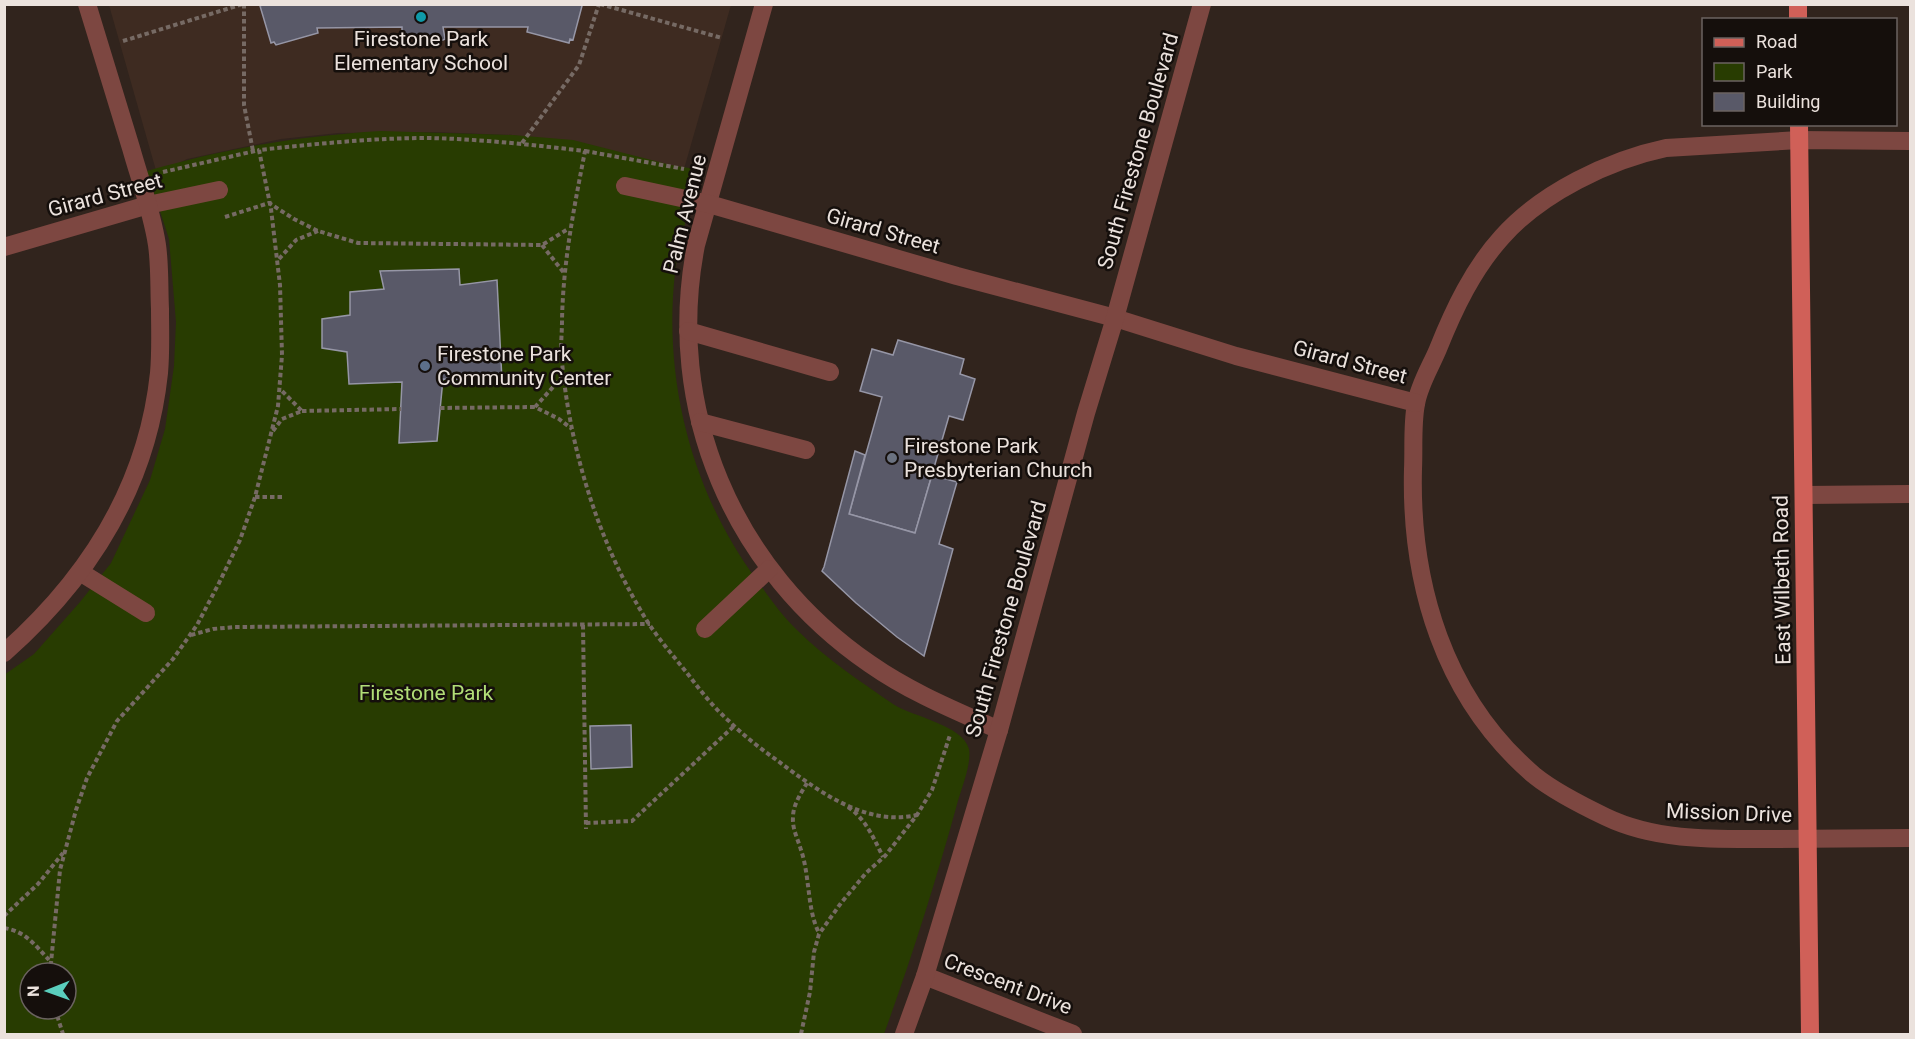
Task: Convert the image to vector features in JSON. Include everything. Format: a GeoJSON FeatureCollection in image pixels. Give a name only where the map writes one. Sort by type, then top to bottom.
{"type":"FeatureCollection","features":[{"type":"Feature","properties":{"kind":"main road","name":"East Wilbeth Road"},"geometry":{"type":"LineString","coordinates":[[1799,132],[1810,1035]]}},
{"type":"Feature","properties":{"kind":"street"},"geometry":{"type":"LineString","coordinates":[[4,652],[56,604],[91,558],[118,511],[138,465],[152,419],[159,373],[161,350],[156,245],[148,205],[87,4]]}},
{"type":"Feature","properties":{"kind":"street","name":"Palm Avenue"},"geometry":{"type":"LineString","coordinates":[[764,4],[696,245],[691,271],[688,331],[692,392],[700,422],[721,485],[744,531],[769,569],[800,606],[823,628],[869,664],[912,691],[999,730]]}},
{"type":"Feature","properties":{"kind":"street","name":"South Firestone Boulevard"},"geometry":{"type":"LineString","coordinates":[[904,1035],[925,976],[999,730],[1202,4]]}},
{"type":"Feature","properties":{"kind":"street","name":"Girard Street"},"geometry":{"type":"LineString","coordinates":[[625,186],[709,204],[957,276],[1115,318],[1236,356],[1416,403],[1447,325],[1466,287],[1501,238],[1522,217],[1604,166],[1645,152],[1666,148],[1799,132],[1911,141]]}},
{"type":"Feature","properties":{"kind":"street","name":"Girard Street"},"geometry":{"type":"LineString","coordinates":[[4,247],[148,205],[219,190]]}},
{"type":"Feature","properties":{"kind":"street"},"geometry":{"type":"LineString","coordinates":[[688,331],[830,372]]}},
{"type":"Feature","properties":{"kind":"street","name":"Mission Drive"},"geometry":{"type":"LineString","coordinates":[[1416,403],[1412,501],[1417,553],[1430,617],[1447,659],[1474,707],[1504,747],[1537,777],[1609,818],[1650,832],[1711,840],[1911,838]]}},
{"type":"Feature","properties":{"kind":"street"},"geometry":{"type":"LineString","coordinates":[[700,422],[806,450]]}},
{"type":"Feature","properties":{"kind":"street"},"geometry":{"type":"LineString","coordinates":[[1804,495],[1911,494]]}},
{"type":"Feature","properties":{"kind":"street"},"geometry":{"type":"LineString","coordinates":[[705,628],[769,569]]}},
{"type":"Feature","properties":{"kind":"street"},"geometry":{"type":"LineString","coordinates":[[80,572],[146,613]]}},
{"type":"Feature","properties":{"kind":"street","name":"Crescent Drive"},"geometry":{"type":"LineString","coordinates":[[925,976],[1073,1035]]}},
{"type":"Feature","properties":{"kind":"path"},"geometry":{"type":"LineString","coordinates":[[50,960],[60,870],[87,778],[117,721],[173,659],[190,635],[218,585],[240,540],[255,497],[278,406],[280,389],[282,355],[278,260],[269,203],[244,105],[243,4],[120,42]]}},
{"type":"Feature","properties":{"kind":"path"},"geometry":{"type":"LineString","coordinates":[[522,143],[579,65],[599,4],[722,38]]}},
{"type":"Feature","properties":{"kind":"path"},"geometry":{"type":"LineString","coordinates":[[157,174],[256,151],[332,142],[428,138],[522,143],[585,151],[684,169]]}},
{"type":"Feature","properties":{"kind":"path"},"geometry":{"type":"LineString","coordinates":[[585,151],[569,228],[564,273],[561,361],[581,467],[611,553],[641,611],[662,643],[708,699],[757,746],[807,782],[855,812],[863,821],[883,857]]}},
{"type":"Feature","properties":{"kind":"path"},"geometry":{"type":"LineString","coordinates":[[225,217],[269,203]]}},
{"type":"Feature","properties":{"kind":"path"},"geometry":{"type":"LineString","coordinates":[[269,203],[318,231],[358,243],[542,245],[569,228]]}},
{"type":"Feature","properties":{"kind":"path"},"geometry":{"type":"LineString","coordinates":[[278,260],[296,240],[318,231]]}},
{"type":"Feature","properties":{"kind":"path"},"geometry":{"type":"LineString","coordinates":[[542,245],[564,273]]}},
{"type":"Feature","properties":{"kind":"path"},"geometry":{"type":"LineString","coordinates":[[535,407],[564,376]]}},
{"type":"Feature","properties":{"kind":"path"},"geometry":{"type":"LineString","coordinates":[[280,389],[302,411]]}},
{"type":"Feature","properties":{"kind":"path"},"geometry":{"type":"LineString","coordinates":[[440,408],[535,407],[559,419],[573,430]]}},
{"type":"Feature","properties":{"kind":"path"},"geometry":{"type":"LineString","coordinates":[[271,434],[282,419],[302,411],[401,409]]}},
{"type":"Feature","properties":{"kind":"path"},"geometry":{"type":"LineString","coordinates":[[255,497],[284,497]]}},
{"type":"Feature","properties":{"kind":"path"},"geometry":{"type":"LineString","coordinates":[[190,635],[213,629],[235,627],[650,624]]}},
{"type":"Feature","properties":{"kind":"path"},"geometry":{"type":"LineString","coordinates":[[583,625],[586,829]]}},
{"type":"Feature","properties":{"kind":"path"},"geometry":{"type":"LineString","coordinates":[[801,1035],[819,934],[847,896],[917,815],[932,790],[957,711]]}},
{"type":"Feature","properties":{"kind":"path"},"geometry":{"type":"LineString","coordinates":[[586,823],[632,821],[734,726]]}},
{"type":"Feature","properties":{"kind":"path"},"geometry":{"type":"LineString","coordinates":[[807,782],[797,800],[793,817],[809,885],[815,926],[819,934]]}},
{"type":"Feature","properties":{"kind":"path"},"geometry":{"type":"LineString","coordinates":[[841,803],[878,816],[904,818],[917,815]]}},
{"type":"Feature","properties":{"kind":"path"},"geometry":{"type":"LineString","coordinates":[[4,916],[38,884],[64,851]]}},
{"type":"Feature","properties":{"kind":"path"},"geometry":{"type":"LineString","coordinates":[[4,928],[23,934],[50,960]]}},
{"type":"Feature","properties":{"kind":"shaded area"},"geometry":{"type":"Polygon","coordinates":[[[109,5],[731,5],[684,169],[513,135],[434,132],[338,133],[281,139],[187,159],[157,174],[109,5]]]}},
{"type":"Feature","properties":{"kind":"green space","name":"Firestone Park"},"geometry":{"type":"Polygon","coordinates":[[[381,131],[513,135],[573,140],[671,165],[701,170],[679,247],[672,313],[678,394],[699,472],[715,510],[734,545],[775,606],[808,641],[893,704],[936,722],[957,734],[965,741],[969,749],[967,770],[940,865],[884,1034],[5,1034],[4,675],[34,654],[111,563],[150,480],[165,429],[174,366],[176,322],[169,239],[147,171],[234,150],[292,140],[381,131]]]}},
{"type":"Feature","properties":{"kind":"building","name":"Firestone Park Elementary School"},"geometry":{"type":"Polygon","coordinates":[[[264,4],[580,4],[582,6],[573,40],[570,39],[569,43],[527,32],[528,27],[443,27],[445,39],[443,40],[437,41],[434,37],[410,37],[409,41],[402,42],[399,37],[402,27],[317,28],[318,33],[276,45],[274,42],[271,43],[260,6],[264,4]]]}},
{"type":"Feature","properties":{"kind":"building","name":"Firestone Park Community Center"},"geometry":{"type":"Polygon","coordinates":[[[459,269],[460,285],[497,280],[502,381],[443,379],[437,441],[399,443],[402,382],[349,384],[347,352],[322,348],[322,319],[350,315],[350,292],[384,289],[380,271],[459,269]]]}},
{"type":"Feature","properties":{"kind":"building"},"geometry":{"type":"Polygon","coordinates":[[[898,340],[964,359],[960,374],[975,379],[963,420],[949,416],[915,533],[849,514],[882,397],[860,391],[872,349],[893,355],[898,340]]]}},
{"type":"Feature","properties":{"kind":"building"},"geometry":{"type":"Polygon","coordinates":[[[855,451],[865,455],[849,514],[915,533],[932,475],[957,482],[939,544],[953,549],[924,656],[856,603],[822,571],[855,451]]]}},
{"type":"Feature","properties":{"kind":"building"},"geometry":{"type":"Polygon","coordinates":[[[631,725],[632,767],[591,769],[590,726],[631,725]]]}},
{"type":"Feature","properties":{"kind":"place","name":"Firestone Park Elementary School"},"geometry":{"type":"Point","coordinates":[421,17]}},
{"type":"Feature","properties":{"kind":"place","name":"Firestone Park Community Center"},"geometry":{"type":"Point","coordinates":[425,366]}},
{"type":"Feature","properties":{"kind":"place","name":"Firestone Park Presbyterian Church"},"geometry":{"type":"Point","coordinates":[892,458]}}]}
